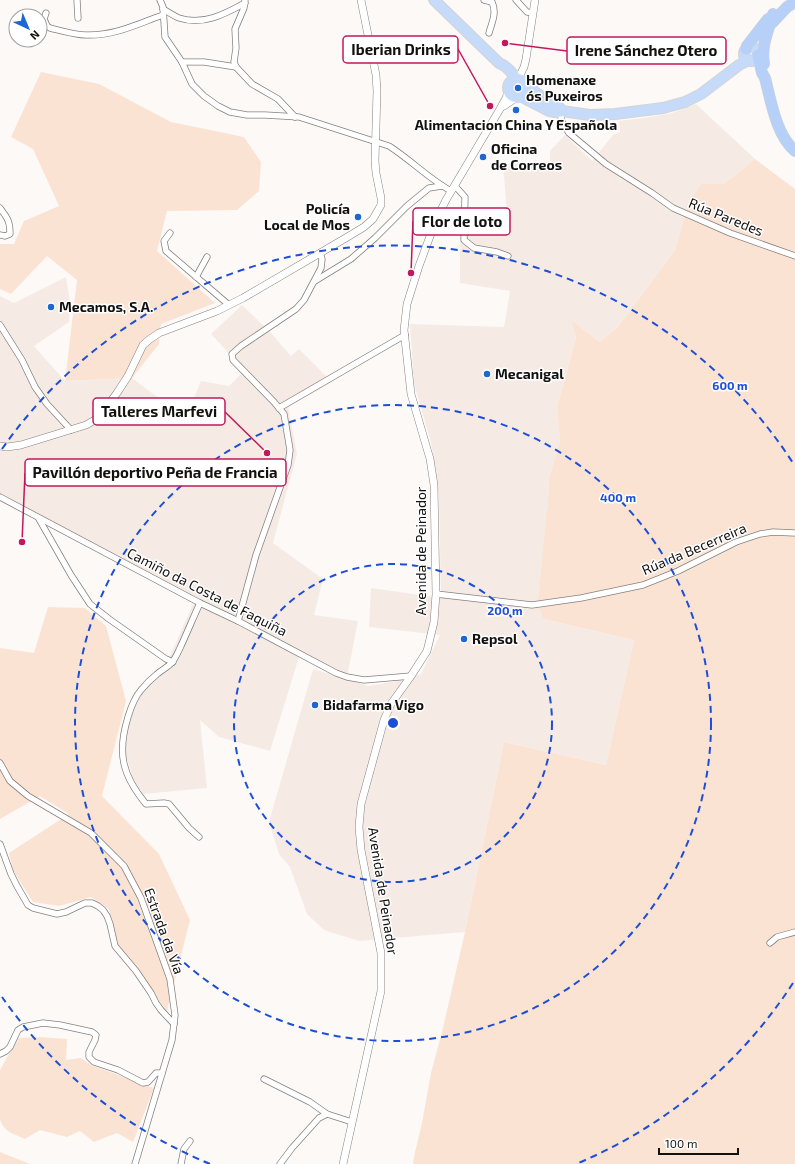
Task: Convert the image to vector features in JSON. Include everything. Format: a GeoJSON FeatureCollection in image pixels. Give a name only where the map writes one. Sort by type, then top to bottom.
{"type":"FeatureCollection","features":[{"type":"Feature","properties":{"kind":"highway"},"geometry":{"type":"LineString","coordinates":[[434,0],[499,63],[513,74],[516,87],[549,111],[596,115],[621,114],[663,108],[685,102],[701,94],[742,63],[751,53],[783,0]]}},
{"type":"Feature","properties":{"kind":"highway"},"geometry":{"type":"LineString","coordinates":[[795,2],[772,19],[763,48],[765,78],[776,120],[785,140],[795,151]]}},
{"type":"Feature","properties":{"kind":"highway"},"geometry":{"type":"LineString","coordinates":[[751,53],[765,78]]}},
{"type":"Feature","properties":{"kind":"street"},"geometry":{"type":"LineString","coordinates":[[77,0],[78,18]]}},
{"type":"Feature","properties":{"kind":"street"},"geometry":{"type":"LineString","coordinates":[[160,0],[164,15],[165,37],[182,62],[192,84],[204,96],[230,112],[247,115],[299,117],[389,146],[400,152],[442,186],[453,189],[465,197],[464,240],[474,248],[497,252],[508,256]]}},
{"type":"Feature","properties":{"kind":"street"},"geometry":{"type":"LineString","coordinates":[[0,446],[21,445],[86,425],[93,421],[117,393],[128,376],[143,345],[150,339],[159,333],[216,311],[243,298],[364,227],[373,219],[381,205],[375,161],[377,91],[376,74],[361,0]]}},
{"type":"Feature","properties":{"kind":"street"},"geometry":{"type":"LineString","coordinates":[[484,0],[492,2],[495,8],[494,17],[489,32]]}},
{"type":"Feature","properties":{"kind":"street"},"geometry":{"type":"LineString","coordinates":[[516,0],[528,13],[533,13]]}},
{"type":"Feature","properties":{"kind":"street","name":"Avenida de Peinador"},"geometry":{"type":"LineString","coordinates":[[343,1164],[381,991],[380,953],[361,850],[359,828],[361,804],[384,720],[391,704],[427,651],[434,622],[436,594],[434,485],[430,459],[411,394],[404,330],[407,304],[436,220],[506,98],[516,87],[525,63],[535,0]]}},
{"type":"Feature","properties":{"kind":"street"},"geometry":{"type":"LineString","coordinates":[[163,8],[178,18],[188,20],[205,20],[213,18],[245,2]]}},
{"type":"Feature","properties":{"kind":"street"},"geometry":{"type":"LineString","coordinates":[[245,2],[235,29],[236,48],[234,62],[236,67],[252,84],[278,99],[295,117]]}},
{"type":"Feature","properties":{"kind":"street"},"geometry":{"type":"LineString","coordinates":[[48,27],[85,35],[105,34],[119,32],[164,15]]}},
{"type":"Feature","properties":{"kind":"street"},"geometry":{"type":"LineString","coordinates":[[182,62],[204,62],[236,67]]}},
{"type":"Feature","properties":{"kind":"street","name":"Rúa Paredes"},"geometry":{"type":"LineString","coordinates":[[562,111],[562,122],[569,133],[606,164],[674,208],[730,233],[795,256]]}},
{"type":"Feature","properties":{"kind":"street"},"geometry":{"type":"LineString","coordinates":[[314,281],[351,260],[407,206],[429,188],[442,186]]}},
{"type":"Feature","properties":{"kind":"street"},"geometry":{"type":"LineString","coordinates":[[0,208],[10,222],[10,234],[5,236],[0,235]]}},
{"type":"Feature","properties":{"kind":"street"},"geometry":{"type":"LineString","coordinates":[[170,233],[164,241],[166,251],[229,305]]}},
{"type":"Feature","properties":{"kind":"street"},"geometry":{"type":"LineString","coordinates":[[238,621],[256,555],[288,465],[290,450],[284,414],[233,360],[232,354],[241,346],[296,309],[304,300],[321,268],[322,259],[320,253]]}},
{"type":"Feature","properties":{"kind":"street"},"geometry":{"type":"LineString","coordinates":[[196,276],[207,256]]}},
{"type":"Feature","properties":{"kind":"street"},"geometry":{"type":"LineString","coordinates":[[0,325],[22,360],[35,387],[47,404],[71,430]]}},
{"type":"Feature","properties":{"kind":"street"},"geometry":{"type":"LineString","coordinates":[[279,408],[405,335]]}},
{"type":"Feature","properties":{"kind":"street","name":"Camiño da Costa de Faquiña"},"geometry":{"type":"LineString","coordinates":[[0,497],[39,519],[200,603],[238,621],[336,674],[364,680],[411,676]]}},
{"type":"Feature","properties":{"kind":"street"},"geometry":{"type":"LineString","coordinates":[[39,519],[71,575],[90,604],[153,650],[173,662]]}},
{"type":"Feature","properties":{"kind":"street","name":"Rúa da Becerreira"},"geometry":{"type":"LineString","coordinates":[[436,594],[532,605],[581,598],[643,584],[678,571],[736,542],[760,534],[773,532],[795,534]]}},
{"type":"Feature","properties":{"kind":"street"},"geometry":{"type":"LineString","coordinates":[[199,837],[169,804],[146,804],[136,793],[124,768],[122,751],[123,737],[133,702],[140,690],[173,662],[200,603]]}},
{"type":"Feature","properties":{"kind":"street","name":"Estrada da Vía"},"geometry":{"type":"LineString","coordinates":[[0,763],[10,781],[28,796],[90,833],[124,866],[141,898],[170,979],[175,1015],[172,1040],[135,1164]]}},
{"type":"Feature","properties":{"kind":"street"},"geometry":{"type":"LineString","coordinates":[[0,844],[10,874],[28,905],[33,908],[58,914],[85,903],[92,903],[103,910],[110,924],[115,946],[136,971],[161,1010],[174,1024]]}},
{"type":"Feature","properties":{"kind":"street"},"geometry":{"type":"LineString","coordinates":[[770,943],[777,937],[795,932]]}},
{"type":"Feature","properties":{"kind":"street"},"geometry":{"type":"LineString","coordinates":[[0,1054],[10,1047],[18,1030],[23,1027],[43,1023],[92,1032],[96,1035],[89,1052],[89,1057],[94,1062],[118,1070],[143,1083],[148,1082],[156,1073],[162,1073]]}},
{"type":"Feature","properties":{"kind":"street"},"geometry":{"type":"LineString","coordinates":[[264,1079],[310,1102],[326,1114],[352,1122]]}},
{"type":"Feature","properties":{"kind":"street"},"geometry":{"type":"LineString","coordinates":[[280,1164],[319,1118],[326,1114]]}},
{"type":"Feature","properties":{"kind":"street"},"geometry":{"type":"LineString","coordinates":[[181,1164],[184,1149],[190,1141]]}},
{"type":"Feature","properties":{"kind":"shaded area"},"geometry":{"type":"Polygon","coordinates":[[[41,72],[99,84],[171,122],[244,137],[261,162],[259,191],[237,210],[167,211],[157,251],[215,303],[161,324],[159,344],[132,378],[65,381],[77,280],[47,256],[11,294],[0,289],[0,244],[14,244],[24,221],[59,206],[33,149],[11,137],[41,72]]]}},
{"type":"Feature","properties":{"kind":"shaded area"},"geometry":{"type":"Polygon","coordinates":[[[696,104],[755,159],[724,184],[688,204],[675,250],[618,327],[600,342],[571,320],[576,338],[557,407],[560,442],[549,478],[543,619],[634,640],[606,765],[504,742],[465,932],[359,941],[324,930],[307,914],[290,867],[279,854],[269,822],[313,669],[368,686],[397,681],[421,674],[440,635],[369,627],[371,588],[441,598],[439,496],[431,442],[414,384],[410,324],[504,327],[510,291],[460,283],[460,217],[507,215],[503,164],[550,162],[550,151],[565,135],[592,161],[613,135],[620,132],[619,121],[672,113],[696,104]]]}},
{"type":"Feature","properties":{"kind":"shaded area"},"geometry":{"type":"Polygon","coordinates":[[[755,159],[795,189],[795,1164],[413,1164],[431,1073],[465,932],[504,742],[606,765],[634,640],[543,619],[538,601],[549,478],[560,442],[557,407],[576,338],[571,320],[600,342],[618,327],[675,250],[688,204],[701,184],[724,184],[755,159]]]}},
{"type":"Feature","properties":{"kind":"shaded area"},"geometry":{"type":"Polygon","coordinates":[[[66,277],[70,302],[69,322],[34,346],[65,381],[132,378],[160,399],[190,408],[201,381],[229,386],[241,374],[226,350],[211,334],[242,305],[270,332],[291,356],[299,349],[332,382],[288,407],[297,454],[273,543],[323,579],[314,615],[358,621],[347,677],[300,654],[270,751],[219,737],[200,720],[207,788],[143,794],[133,778],[127,759],[124,740],[137,700],[170,656],[196,597],[0,493],[0,296],[14,303],[66,277]]]}},
{"type":"Feature","properties":{"kind":"shaded area"},"geometry":{"type":"Polygon","coordinates":[[[48,607],[85,608],[106,626],[126,701],[102,796],[159,854],[190,920],[167,1011],[118,947],[109,909],[91,897],[59,906],[33,902],[13,870],[9,853],[69,814],[40,796],[0,819],[0,648],[34,653],[48,607]]]}},
{"type":"Feature","properties":{"kind":"shaded area"},"geometry":{"type":"Polygon","coordinates":[[[40,1037],[67,1039],[66,1060],[81,1058],[91,1065],[154,1088],[133,1142],[117,1133],[94,1142],[80,1131],[67,1137],[40,1130],[25,1139],[10,1132],[4,1127],[0,1120],[0,1070],[19,1038],[40,1037]]]}},
{"type":"Feature","properties":{"kind":"shaded area"},"geometry":{"type":"Polygon","coordinates":[[[0,1152],[30,1164],[0,1164],[0,1152]]]}},
{"type":"Feature","properties":{"kind":"place","name":"Irene Sánchez Otero"},"geometry":{"type":"Point","coordinates":[505,43]}},
{"type":"Feature","properties":{"kind":"place","name":"Homenaxe ós Puxeiros"},"geometry":{"type":"Point","coordinates":[518,88]}},
{"type":"Feature","properties":{"kind":"place","name":"Iberian Drinks"},"geometry":{"type":"Point","coordinates":[490,106]}},
{"type":"Feature","properties":{"kind":"place","name":"Alimentacion China Y Española"},"geometry":{"type":"Point","coordinates":[516,110]}},
{"type":"Feature","properties":{"kind":"place","name":"Oficina de Correos"},"geometry":{"type":"Point","coordinates":[483,157]}},
{"type":"Feature","properties":{"kind":"place","name":"Policía Local de Mos"},"geometry":{"type":"Point","coordinates":[358,217]}},
{"type":"Feature","properties":{"kind":"place","name":"Flor de loto"},"geometry":{"type":"Point","coordinates":[411,273]}},
{"type":"Feature","properties":{"kind":"place","name":"Mecamos, S.A."},"geometry":{"type":"Point","coordinates":[51,307]}},
{"type":"Feature","properties":{"kind":"place","name":"Mecanigal"},"geometry":{"type":"Point","coordinates":[487,374]}},
{"type":"Feature","properties":{"kind":"place","name":"Talleres Marfevi"},"geometry":{"type":"Point","coordinates":[267,453]}},
{"type":"Feature","properties":{"kind":"place","name":"Pavillón deportivo Peña de Francia"},"geometry":{"type":"Point","coordinates":[22,542]}},
{"type":"Feature","properties":{"kind":"place","name":"Repsol"},"geometry":{"type":"Point","coordinates":[464,639]}},
{"type":"Feature","properties":{"kind":"place","name":"Bidafarma Vigo"},"geometry":{"type":"Point","coordinates":[315,705]}}]}
